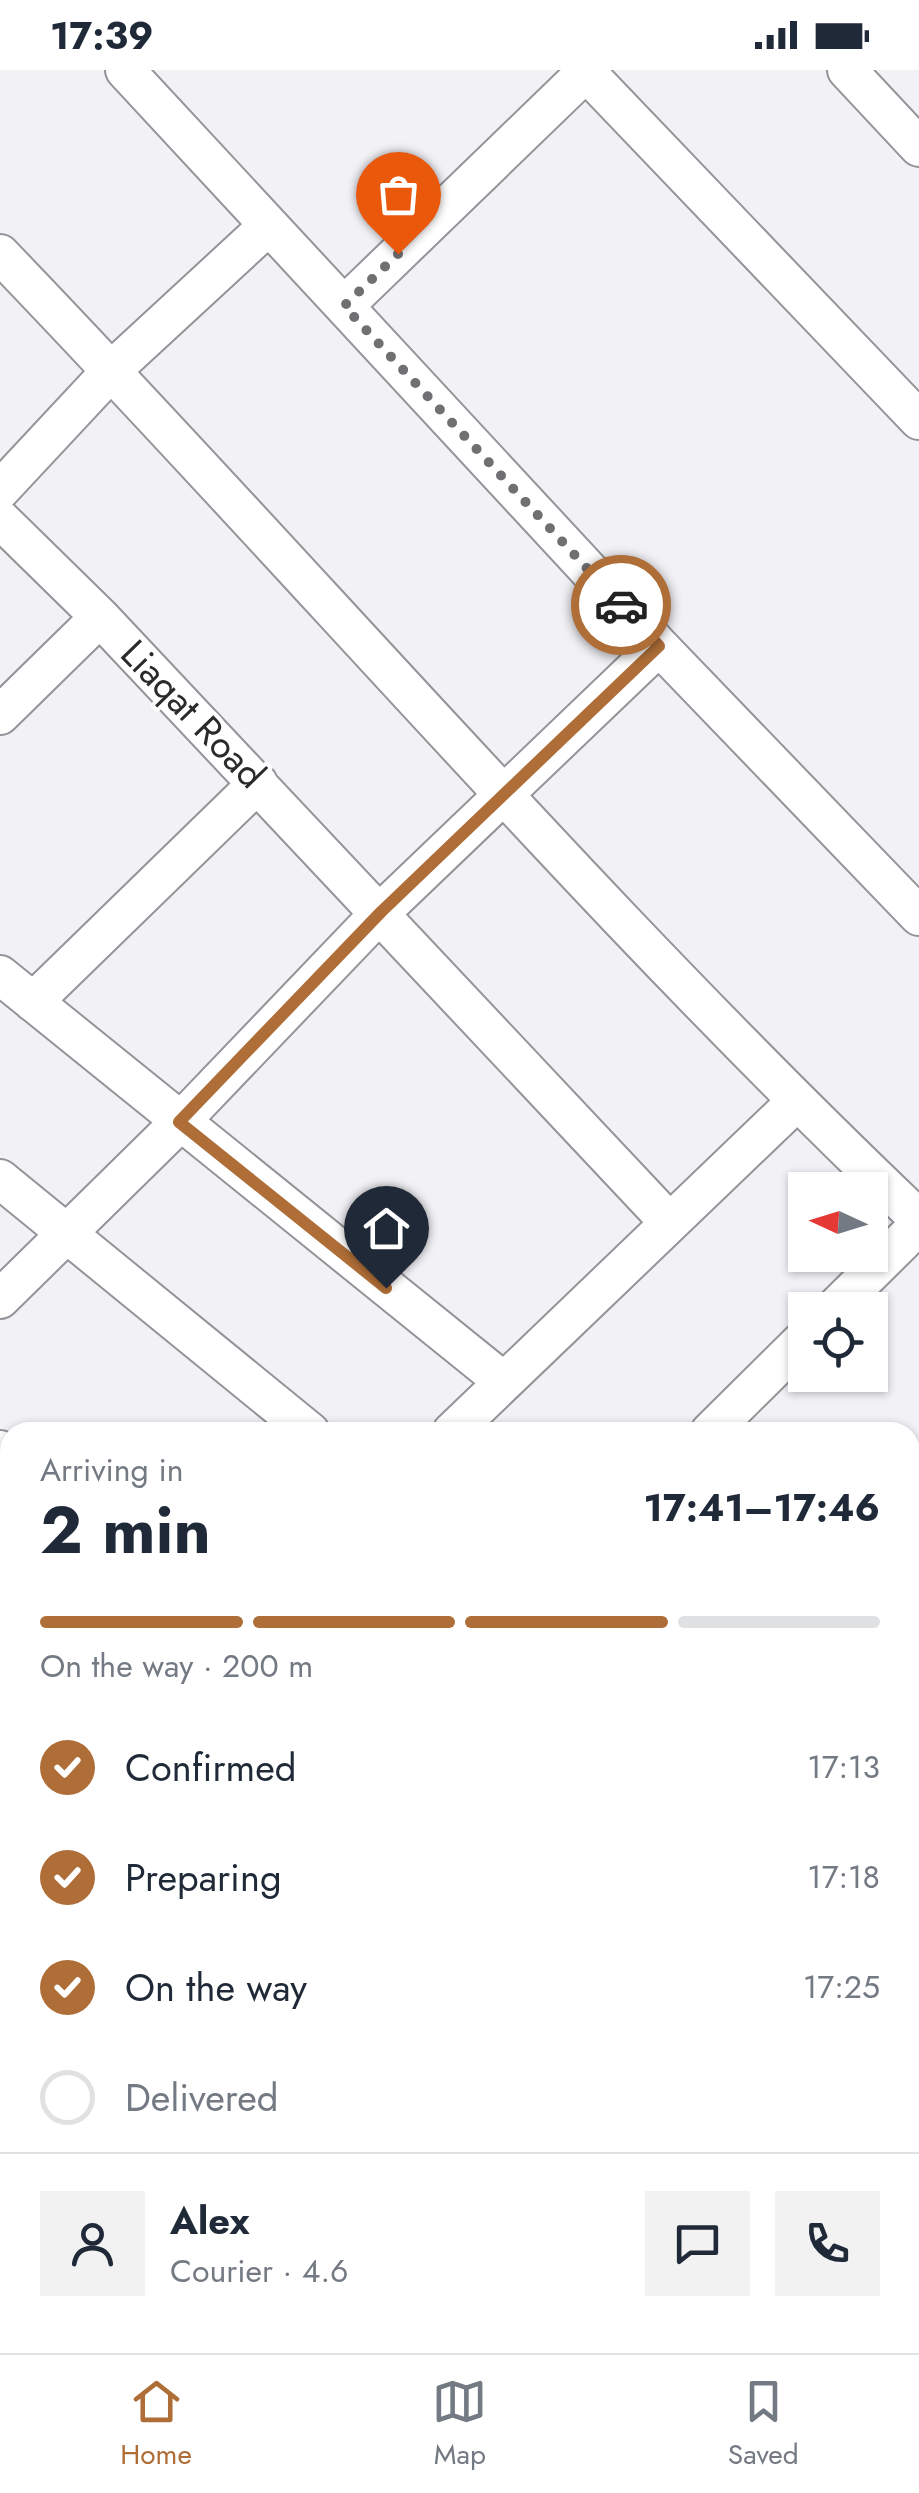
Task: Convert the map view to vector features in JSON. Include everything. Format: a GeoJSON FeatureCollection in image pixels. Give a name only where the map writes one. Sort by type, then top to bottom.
{"type":"FeatureCollection","features":[{"type":"Feature","properties":{"kind":"street"},"geometry":{"type":"LineString","coordinates":[[125,70],[659,646],[913,897]]}},
{"type":"Feature","properties":{"kind":"street"},"geometry":{"type":"LineString","coordinates":[[846,70],[919,147]]}},
{"type":"Feature","properties":{"kind":"street"},"geometry":{"type":"LineString","coordinates":[[344,306],[587,71],[919,420]]}},
{"type":"Feature","properties":{"kind":"street"},"geometry":{"type":"LineString","coordinates":[[0,490],[112,370],[268,226]]}},
{"type":"Feature","properties":{"kind":"street"},"geometry":{"type":"LineString","coordinates":[[0,254],[112,370],[501,794],[796,1102],[919,1222],[851,1292]]}},
{"type":"Feature","properties":{"kind":"street","name":"Liaqat Road"},"geometry":{"type":"LineString","coordinates":[[0,519],[100,617],[381,912],[669,1222]]}},
{"type":"Feature","properties":{"kind":"street"},"geometry":{"type":"LineString","coordinates":[[0,715],[100,617]]}},
{"type":"Feature","properties":{"kind":"street"},"geometry":{"type":"LineString","coordinates":[[0,1298],[179,1122],[381,912],[659,646]]}},
{"type":"Feature","properties":{"kind":"street"},"geometry":{"type":"LineString","coordinates":[[33,1002],[258,783]]}},
{"type":"Feature","properties":{"kind":"street"},"geometry":{"type":"LineString","coordinates":[[0,974],[504,1382]]}},
{"type":"Feature","properties":{"kind":"street"},"geometry":{"type":"LineString","coordinates":[[462,1422],[796,1102]]}},
{"type":"Feature","properties":{"kind":"street"},"geometry":{"type":"LineString","coordinates":[[0,1179],[298,1422]]}},
{"type":"Feature","properties":{"kind":"street"},"geometry":{"type":"LineString","coordinates":[[720,1422],[788,1355]]}},
{"type":"Feature","properties":{"kind":"way so far"},"geometry":{"type":"LineString","coordinates":[[398,254],[344,306],[621,605]]}},
{"type":"Feature","properties":{"kind":"route"},"geometry":{"type":"LineString","coordinates":[[386,1288],[179,1122],[381,912],[659,646],[621,605]]}}]}
